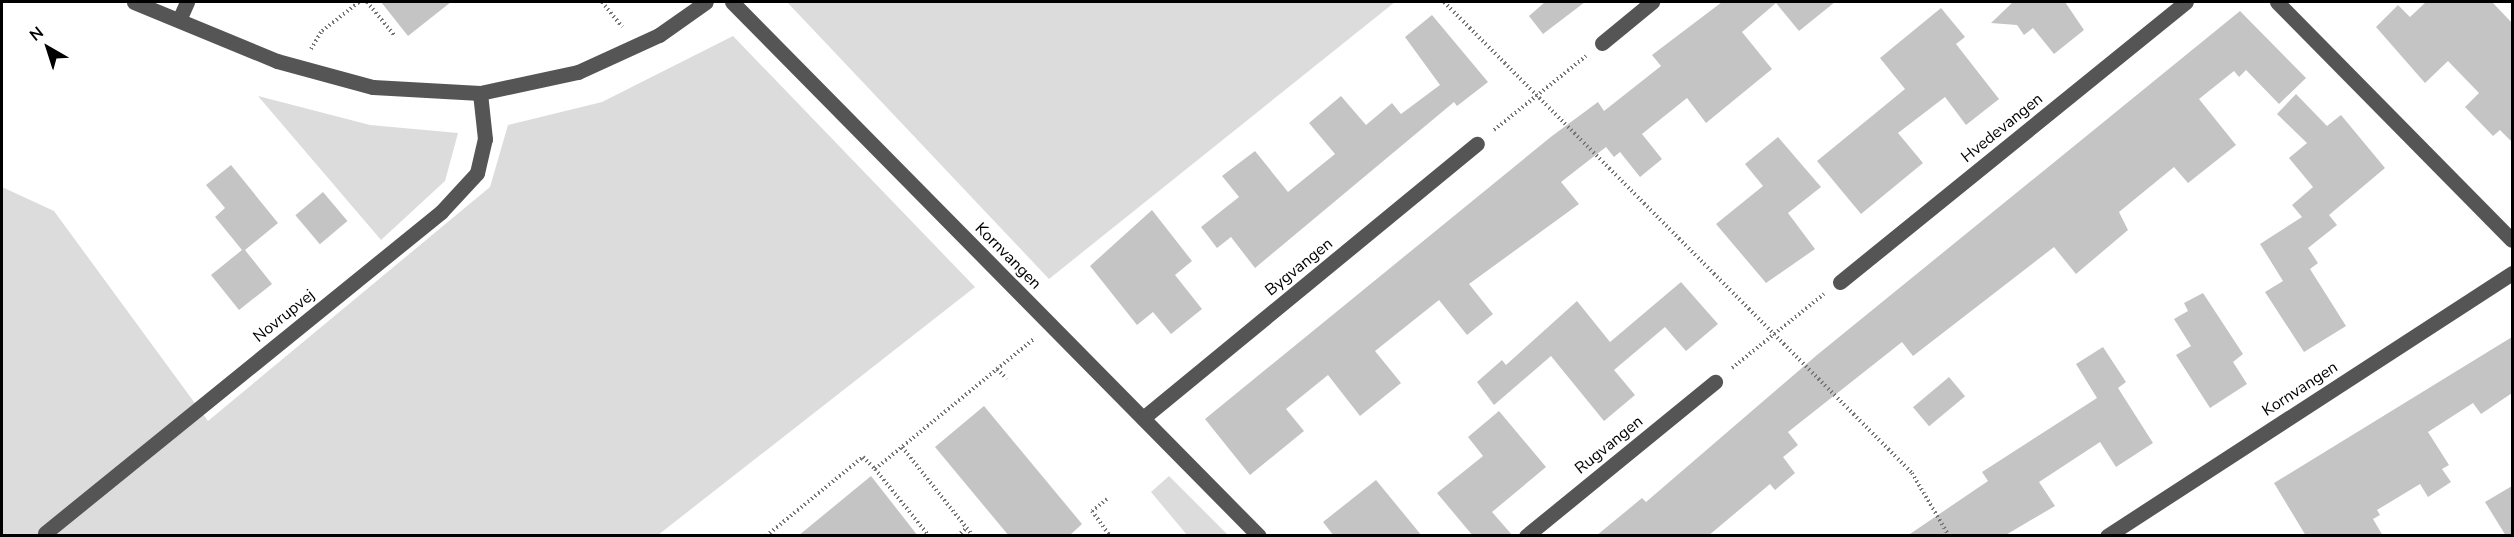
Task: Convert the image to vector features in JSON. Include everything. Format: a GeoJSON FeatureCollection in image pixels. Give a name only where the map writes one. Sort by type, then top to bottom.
{"type":"FeatureCollection","features":[{"type":"Feature","properties":{"kind":"street"},"geometry":{"type":"LineString","coordinates":[[134,2],[299,68],[373,87],[480,93],[578,72],[633,47],[706,2]]}},
{"type":"Feature","properties":{"kind":"street"},"geometry":{"type":"LineString","coordinates":[[179,20],[187,2]]}},
{"type":"Feature","properties":{"kind":"street","name":"Kornvangen"},"geometry":{"type":"LineString","coordinates":[[732,2],[1259,536]]}},
{"type":"Feature","properties":{"kind":"street"},"geometry":{"type":"LineString","coordinates":[[1602,42],[1652,2]]}},
{"type":"Feature","properties":{"kind":"street","name":"Hvedevangen"},"geometry":{"type":"LineString","coordinates":[[1840,282],[2186,2]]}},
{"type":"Feature","properties":{"kind":"street"},"geometry":{"type":"LineString","coordinates":[[2277,2],[2512,240]]}},
{"type":"Feature","properties":{"kind":"street","name":"Novrupvej"},"geometry":{"type":"LineString","coordinates":[[45,533],[441,212],[477,173],[485,139],[480,93]]}},
{"type":"Feature","properties":{"kind":"street","name":"Bygvangen"},"geometry":{"type":"LineString","coordinates":[[1143,418],[1477,144]]}},
{"type":"Feature","properties":{"kind":"street","name":"Kornvangen"},"geometry":{"type":"LineString","coordinates":[[2107,536],[2512,273]]}},
{"type":"Feature","properties":{"kind":"street","name":"Rugvangen"},"geometry":{"type":"LineString","coordinates":[[1526,536],[1716,382]]}},
{"type":"Feature","properties":{"kind":"path"},"geometry":{"type":"LineString","coordinates":[[299,68],[322,31],[359,2]]}},
{"type":"Feature","properties":{"kind":"path"},"geometry":{"type":"LineString","coordinates":[[367,2],[394,34]]}},
{"type":"Feature","properties":{"kind":"path"},"geometry":{"type":"LineString","coordinates":[[602,2],[633,47]]}},
{"type":"Feature","properties":{"kind":"path"},"geometry":{"type":"LineString","coordinates":[[1444,2],[1912,473],[1949,536]]}},
{"type":"Feature","properties":{"kind":"path"},"geometry":{"type":"LineString","coordinates":[[1477,144],[1602,42]]}},
{"type":"Feature","properties":{"kind":"path"},"geometry":{"type":"LineString","coordinates":[[1716,382],[1840,282]]}},
{"type":"Feature","properties":{"kind":"path"},"geometry":{"type":"LineString","coordinates":[[875,469],[1051,325]]}},
{"type":"Feature","properties":{"kind":"path"},"geometry":{"type":"LineString","coordinates":[[997,369],[1007,379]]}},
{"type":"Feature","properties":{"kind":"path"},"geometry":{"type":"LineString","coordinates":[[902,447],[973,536]]}},
{"type":"Feature","properties":{"kind":"path"},"geometry":{"type":"LineString","coordinates":[[766,536],[863,457],[929,536]]}},
{"type":"Feature","properties":{"kind":"path"},"geometry":{"type":"LineString","coordinates":[[1107,499],[1092,511],[1110,536]]}},
{"type":"Feature","properties":{"kind":"path"},"geometry":{"type":"LineString","coordinates":[[957,536],[967,528]]}},
{"type":"Feature","properties":{"kind":"shaded area"},"geometry":{"type":"Polygon","coordinates":[[[787,2],[1395,2],[1049,279],[787,2]]]}},
{"type":"Feature","properties":{"kind":"shaded area"},"geometry":{"type":"Polygon","coordinates":[[[733,36],[975,287],[658,535],[2,536],[2,187],[54,211],[208,421],[490,187],[508,125],[602,102],[733,36]]]}},
{"type":"Feature","properties":{"kind":"shaded area"},"geometry":{"type":"Polygon","coordinates":[[[258,96],[370,125],[458,133],[445,181],[381,240],[258,96]]]}},
{"type":"Feature","properties":{"kind":"shaded area"},"geometry":{"type":"Polygon","coordinates":[[[1169,476],[1228,535],[1187,535],[1151,492],[1169,476]]]}},
{"type":"Feature","properties":{"kind":"building"},"geometry":{"type":"Polygon","coordinates":[[[381,2],[451,2],[408,36],[381,2]]]}},
{"type":"Feature","properties":{"kind":"building"},"geometry":{"type":"Polygon","coordinates":[[[1545,2],[1585,2],[1543,34],[1529,16],[1545,2]]]}},
{"type":"Feature","properties":{"kind":"building"},"geometry":{"type":"Polygon","coordinates":[[[1722,2],[1835,2],[1799,31],[1776,3],[1742,32],[1772,69],[1706,123],[1687,98],[1642,134],[1662,159],[1640,177],[1620,152],[1614,157],[1606,147],[1561,182],[1579,204],[1469,284],[1493,314],[1467,335],[1439,300],[1375,351],[1401,383],[1360,416],[1328,375],[1286,409],[1304,431],[1250,475],[1205,419],[1552,136],[1598,102],[1604,111],[1661,66],[1652,55],[1722,2]]]}},
{"type":"Feature","properties":{"kind":"building"},"geometry":{"type":"Polygon","coordinates":[[[2013,2],[2065,2],[2084,30],[2054,54],[2033,28],[2024,35],[2017,25],[1991,23],[2013,2]]]}},
{"type":"Feature","properties":{"kind":"building"},"geometry":{"type":"Polygon","coordinates":[[[2426,2],[2492,2],[2512,23],[2512,142],[2500,130],[2493,136],[2465,107],[2479,93],[2448,61],[2425,83],[2376,27],[2398,5],[2410,17],[2426,2]]]}},
{"type":"Feature","properties":{"kind":"building"},"geometry":{"type":"Polygon","coordinates":[[[1941,8],[1965,37],[1956,44],[1999,99],[1966,125],[1945,97],[1898,133],[1923,163],[1861,214],[1817,161],[1905,89],[1880,58],[1941,8]]]}},
{"type":"Feature","properties":{"kind":"building"},"geometry":{"type":"Polygon","coordinates":[[[2240,11],[2306,78],[2279,104],[2246,70],[2239,77],[2234,71],[2199,99],[2236,145],[2188,183],[2174,167],[2119,212],[2128,230],[2076,274],[2054,247],[1913,356],[1902,342],[1788,432],[1798,445],[1783,457],[1795,473],[1775,490],[1770,484],[1708,536],[1596,536],[1642,498],[1646,502],[1817,355],[2240,11]]]}},
{"type":"Feature","properties":{"kind":"building"},"geometry":{"type":"Polygon","coordinates":[[[1432,15],[1488,82],[1457,106],[1454,102],[1255,268],[1231,237],[1217,248],[1201,227],[1239,197],[1222,176],[1255,151],[1288,192],[1335,154],[1309,123],[1341,96],[1366,125],[1392,103],[1401,114],[1440,85],[1405,37],[1432,15]]]}},
{"type":"Feature","properties":{"kind":"building"},"geometry":{"type":"Polygon","coordinates":[[[2296,94],[2327,126],[2341,115],[2385,168],[2329,215],[2337,225],[2308,248],[2318,263],[2310,269],[2346,326],[2304,352],[2265,292],[2283,281],[2260,244],[2302,217],[2292,205],[2313,187],[2289,158],[2307,143],[2277,114],[2296,94]]]}},
{"type":"Feature","properties":{"kind":"building"},"geometry":{"type":"Polygon","coordinates":[[[1778,137],[1821,187],[1788,213],[1815,249],[1766,283],[1716,224],[1763,186],[1745,164],[1778,137]]]}},
{"type":"Feature","properties":{"kind":"building"},"geometry":{"type":"Polygon","coordinates":[[[231,165],[278,223],[245,250],[272,284],[239,310],[211,275],[242,250],[215,217],[225,208],[206,185],[231,165]]]}},
{"type":"Feature","properties":{"kind":"building"},"geometry":{"type":"Polygon","coordinates":[[[323,192],[347,221],[320,244],[295,215],[323,192]]]}},
{"type":"Feature","properties":{"kind":"building"},"geometry":{"type":"Polygon","coordinates":[[[1152,210],[1192,261],[1175,275],[1202,309],[1171,334],[1153,312],[1137,325],[1090,266],[1152,210]]]}},
{"type":"Feature","properties":{"kind":"building"},"geometry":{"type":"Polygon","coordinates":[[[1681,282],[1718,324],[1686,351],[1665,327],[1614,370],[1635,395],[1604,421],[1551,356],[1494,405],[1477,382],[1502,360],[1506,365],[1577,301],[1610,342],[1681,282]]]}},
{"type":"Feature","properties":{"kind":"building"},"geometry":{"type":"Polygon","coordinates":[[[2203,293],[2243,354],[2233,362],[2247,384],[2210,408],[2176,355],[2191,346],[2174,319],[2188,311],[2184,303],[2203,293]]]}},
{"type":"Feature","properties":{"kind":"building"},"geometry":{"type":"Polygon","coordinates":[[[2512,337],[2512,393],[2481,414],[2473,403],[2428,432],[2449,465],[2442,469],[2451,482],[2428,497],[2420,484],[2377,510],[2380,515],[2373,519],[2383,536],[2306,536],[2274,483],[2512,337]]]}},
{"type":"Feature","properties":{"kind":"building"},"geometry":{"type":"Polygon","coordinates":[[[2103,347],[2126,382],[2118,388],[2153,443],[2116,467],[2100,442],[2039,482],[2055,506],[2004,536],[1907,536],[1988,481],[1982,472],[2097,398],[2076,364],[2103,347]]]}},
{"type":"Feature","properties":{"kind":"building"},"geometry":{"type":"Polygon","coordinates":[[[1949,377],[1965,396],[1929,426],[1913,407],[1949,377]]]}},
{"type":"Feature","properties":{"kind":"building"},"geometry":{"type":"Polygon","coordinates":[[[984,406],[1082,524],[1069,536],[1009,536],[935,447],[984,406]]]}},
{"type":"Feature","properties":{"kind":"building"},"geometry":{"type":"Polygon","coordinates":[[[1499,411],[1546,467],[1492,512],[1513,536],[1473,536],[1437,493],[1483,456],[1468,437],[1499,411]]]}},
{"type":"Feature","properties":{"kind":"building"},"geometry":{"type":"Polygon","coordinates":[[[871,476],[918,536],[798,536],[871,476]]]}},
{"type":"Feature","properties":{"kind":"building"},"geometry":{"type":"Polygon","coordinates":[[[1376,480],[1422,536],[1334,536],[1323,522],[1376,480]]]}},
{"type":"Feature","properties":{"kind":"building"},"geometry":{"type":"Polygon","coordinates":[[[2512,486],[2512,536],[2506,536],[2485,502],[2512,486]]]}}]}
